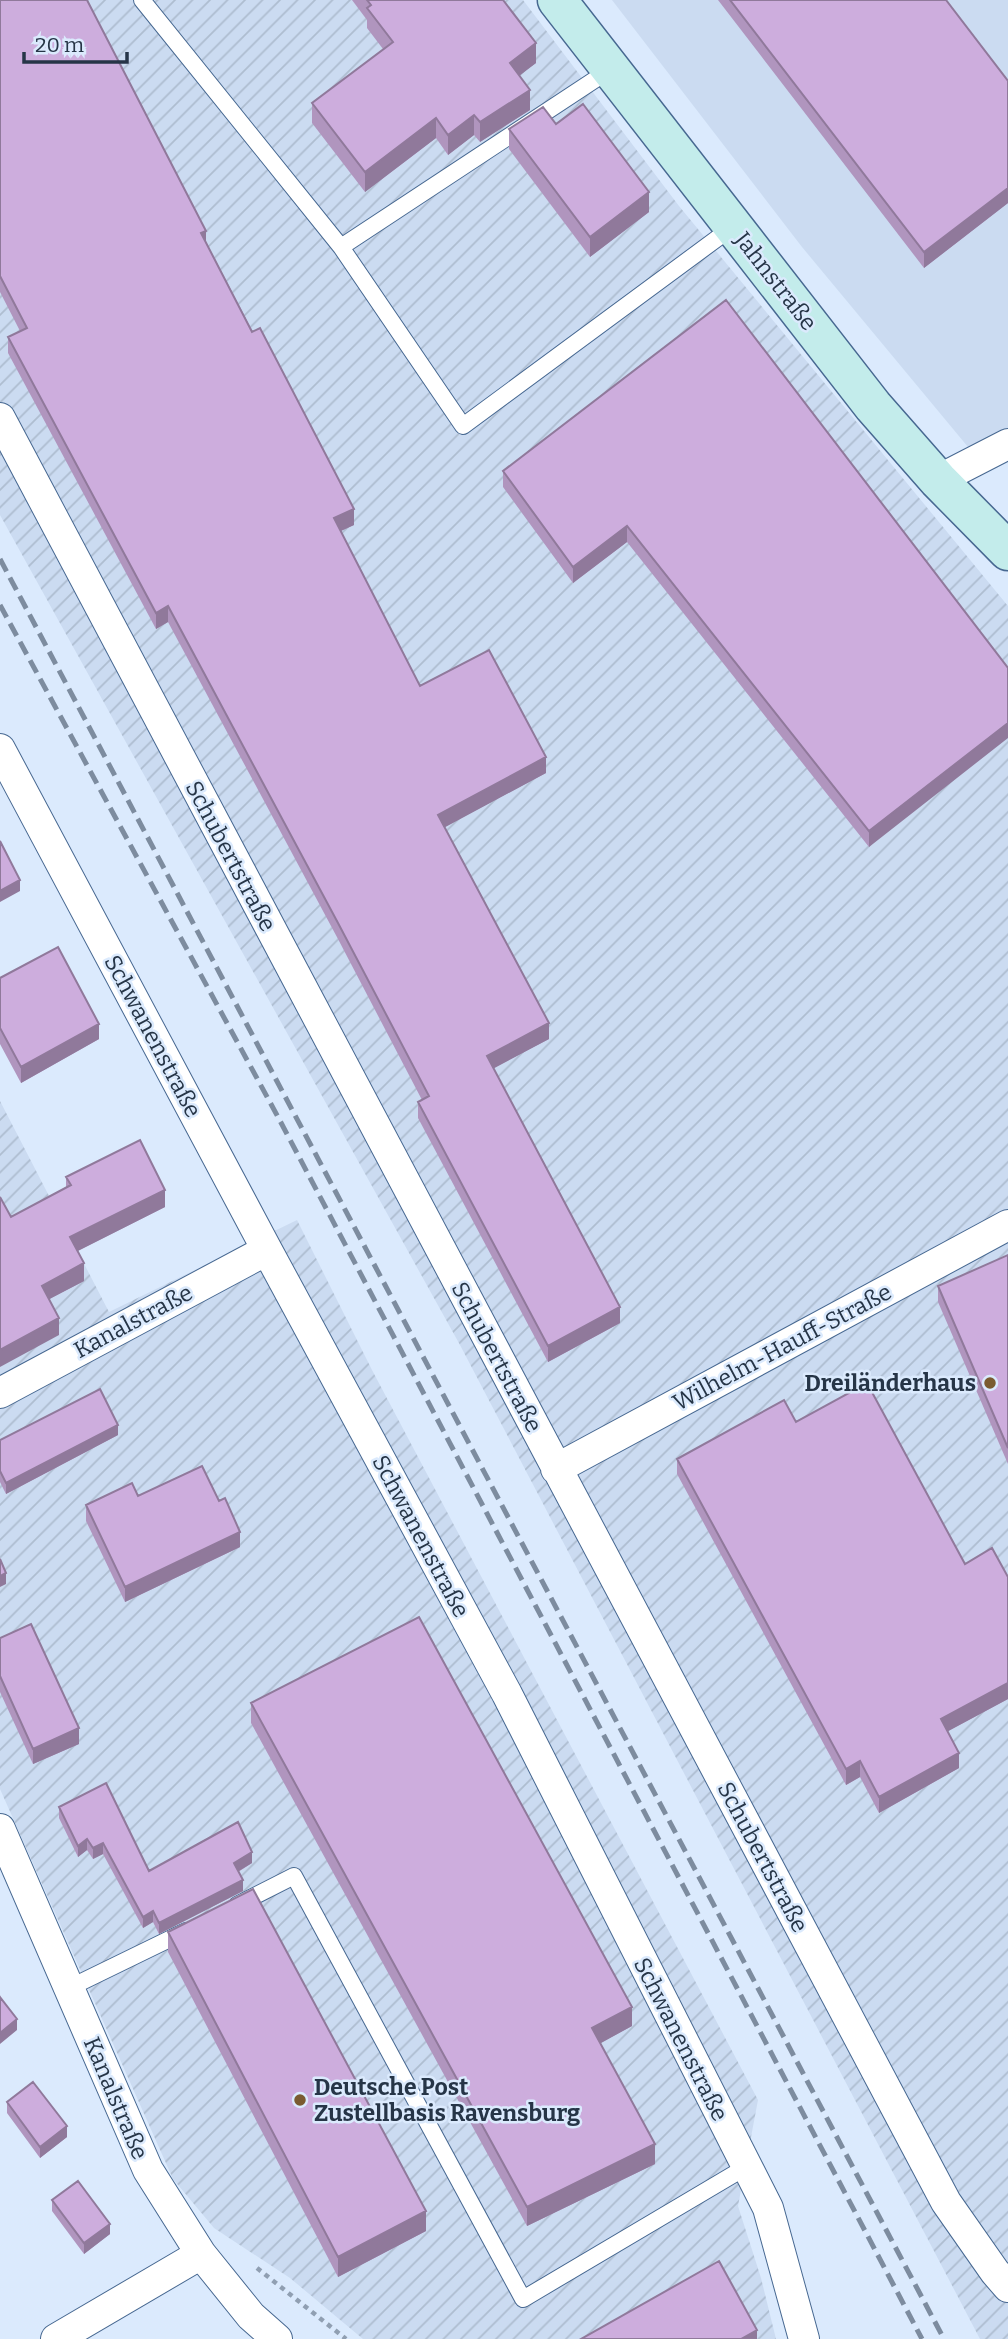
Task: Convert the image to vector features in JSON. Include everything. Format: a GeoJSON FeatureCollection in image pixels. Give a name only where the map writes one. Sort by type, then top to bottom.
{"type":"FeatureCollection","features":[{"type":"Feature","properties":{"kind":"main road","name":"Jahnstraße"},"geometry":{"type":"LineString","coordinates":[[557,0],[873,406],[938,480],[1008,551]]}},
{"type":"Feature","properties":{"kind":"street","name":"Schubertstraße"},"geometry":{"type":"LineString","coordinates":[[0,418],[946,2202],[1008,2287]]}},
{"type":"Feature","properties":{"kind":"street"},"geometry":{"type":"LineString","coordinates":[[938,480],[1008,444]]}},
{"type":"Feature","properties":{"kind":"street","name":"Schwanenstraße"},"geometry":{"type":"LineString","coordinates":[[0,749],[507,1694],[768,2208],[804,2339]]}},
{"type":"Feature","properties":{"kind":"street","name":"Wilhelm-Hauff-Straße"},"geometry":{"type":"LineString","coordinates":[[556,1469],[1008,1225]]}},
{"type":"Feature","properties":{"kind":"street","name":"Kanalstraße"},"geometry":{"type":"LineString","coordinates":[[0,1393],[267,1250]]}},
{"type":"Feature","properties":{"kind":"street","name":"Kanalstraße"},"geometry":{"type":"LineString","coordinates":[[0,1829],[148,2170],[201,2254],[251,2316],[277,2339]]}},
{"type":"Feature","properties":{"kind":"street"},"geometry":{"type":"LineString","coordinates":[[56,2339],[201,2254]]}},
{"type":"Feature","properties":{"kind":"lane"},"geometry":{"type":"LineString","coordinates":[[142,0],[341,247],[463,425],[734,226]]}},
{"type":"Feature","properties":{"kind":"lane"},"geometry":{"type":"LineString","coordinates":[[341,247],[611,69]]}},
{"type":"Feature","properties":{"kind":"lane"},"geometry":{"type":"LineString","coordinates":[[223,1912],[294,1876],[523,2299],[746,2166]]}},
{"type":"Feature","properties":{"kind":"lane"},"geometry":{"type":"LineString","coordinates":[[69,1988],[199,1924]]}},
{"type":"Feature","properties":{"kind":"path"},"geometry":{"type":"LineString","coordinates":[[201,2254],[241,2257],[273,2279],[346,2339]]}},
{"type":"Feature","properties":{"kind":"shaded area"},"geometry":{"type":"Polygon","coordinates":[[[0,0],[523,0],[679,206],[1008,606],[1008,2339],[980,2339],[460,1345],[0,515],[0,0]]]}},
{"type":"Feature","properties":{"kind":"shaded area"},"geometry":{"type":"Polygon","coordinates":[[[612,0],[1008,0],[1008,443],[978,459],[802,247],[612,0]]]}},
{"type":"Feature","properties":{"kind":"shaded area"},"geometry":{"type":"Polygon","coordinates":[[[0,1101],[109,1312],[297,1220],[372,1370],[758,2100],[738,2206],[761,2278],[776,2339],[363,2339],[290,2278],[214,2228],[173,2179],[0,1789],[0,1101]]]}},
{"type":"Feature","properties":{"kind":"building"},"geometry":{"type":"Polygon","coordinates":[[[0,0],[87,0],[206,231],[201,233],[252,332],[260,328],[354,509],[334,518],[420,686],[489,650],[546,757],[438,815],[549,1023],[487,1056],[620,1307],[548,1346],[418,1102],[429,1096],[338,923],[168,606],[156,613],[8,337],[27,328],[0,276],[0,0]]]}},
{"type":"Feature","properties":{"kind":"building"},"geometry":{"type":"Polygon","coordinates":[[[367,0],[503,0],[536,43],[510,63],[530,90],[480,122],[474,115],[448,135],[436,118],[365,172],[312,103],[393,42],[367,8],[371,5],[367,0]]]}},
{"type":"Feature","properties":{"kind":"building"},"geometry":{"type":"Polygon","coordinates":[[[730,0],[946,0],[1008,81],[1008,188],[924,252],[730,0]]]}},
{"type":"Feature","properties":{"kind":"building"},"geometry":{"type":"Polygon","coordinates":[[[583,104],[649,192],[590,237],[509,129],[543,107],[556,124],[583,104]]]}},
{"type":"Feature","properties":{"kind":"building"},"geometry":{"type":"Polygon","coordinates":[[[726,300],[1008,668],[1008,723],[869,831],[627,526],[573,567],[503,471],[726,300]]]}},
{"type":"Feature","properties":{"kind":"building"},"geometry":{"type":"Polygon","coordinates":[[[0,841],[20,880],[0,891],[0,841]]]}},
{"type":"Feature","properties":{"kind":"building"},"geometry":{"type":"Polygon","coordinates":[[[58,947],[99,1024],[21,1067],[0,1028],[0,978],[58,947]]]}},
{"type":"Feature","properties":{"kind":"building"},"geometry":{"type":"Polygon","coordinates":[[[140,1140],[165,1190],[70,1237],[84,1263],[42,1286],[59,1318],[0,1350],[0,1197],[11,1217],[71,1185],[66,1177],[140,1140]]]}},
{"type":"Feature","properties":{"kind":"building","name":"Dreiländerhaus"},"geometry":{"type":"Polygon","coordinates":[[[1008,1255],[1008,1448],[938,1286],[1008,1255]]]}},
{"type":"Feature","properties":{"kind":"building"},"geometry":{"type":"Polygon","coordinates":[[[867,1383],[965,1564],[992,1548],[1008,1577],[1008,1683],[941,1719],[959,1753],[879,1797],[860,1761],[846,1769],[677,1459],[784,1400],[796,1422],[867,1383]]]}},
{"type":"Feature","properties":{"kind":"building"},"geometry":{"type":"Polygon","coordinates":[[[100,1389],[118,1425],[6,1483],[0,1471],[0,1440],[100,1389]]]}},
{"type":"Feature","properties":{"kind":"building"},"geometry":{"type":"Polygon","coordinates":[[[202,1466],[219,1501],[225,1498],[240,1532],[125,1587],[86,1505],[132,1483],[138,1496],[202,1466]]]}},
{"type":"Feature","properties":{"kind":"building"},"geometry":{"type":"Polygon","coordinates":[[[0,1559],[6,1573],[0,1576],[0,1559]]]}},
{"type":"Feature","properties":{"kind":"building"},"geometry":{"type":"Polygon","coordinates":[[[419,1617],[632,2007],[592,2028],[655,2144],[527,2207],[251,1703],[419,1617]]]}},
{"type":"Feature","properties":{"kind":"building"},"geometry":{"type":"Polygon","coordinates":[[[31,1624],[79,1728],[33,1749],[0,1676],[0,1638],[31,1624]]]}},
{"type":"Feature","properties":{"kind":"building"},"geometry":{"type":"Polygon","coordinates":[[[106,1783],[149,1871],[238,1822],[252,1852],[234,1863],[243,1880],[159,1923],[153,1911],[143,1917],[103,1843],[93,1848],[87,1839],[78,1846],[59,1807],[106,1783]]]}},
{"type":"Feature","properties":{"kind":"building","name":"Deutsche Post Zustellbasis Ravensburg"},"geometry":{"type":"Polygon","coordinates":[[[253,1889],[426,2211],[338,2257],[168,1932],[253,1889]]]}},
{"type":"Feature","properties":{"kind":"building"},"geometry":{"type":"Polygon","coordinates":[[[0,1997],[17,2019],[0,2033],[0,1997]]]}},
{"type":"Feature","properties":{"kind":"building"},"geometry":{"type":"Polygon","coordinates":[[[33,2082],[67,2126],[40,2147],[7,2102],[33,2082]]]}},
{"type":"Feature","properties":{"kind":"building"},"geometry":{"type":"Polygon","coordinates":[[[78,2181],[110,2224],[84,2243],[52,2200],[78,2181]]]}},
{"type":"Feature","properties":{"kind":"building"},"geometry":{"type":"Polygon","coordinates":[[[719,2261],[757,2330],[741,2339],[581,2339],[719,2261]]]}},
{"type":"Feature","properties":{"kind":"railway"},"geometry":{"type":"LineString","coordinates":[[0,559],[944,2339]]}},
{"type":"Feature","properties":{"kind":"railway"},"geometry":{"type":"LineString","coordinates":[[0,605],[278,1117],[922,2339]]}},
{"type":"Feature","properties":{"kind":"place","name":"Dreiländerhaus"},"geometry":{"type":"Point","coordinates":[990,1383]}},
{"type":"Feature","properties":{"kind":"place","name":"Deutsche Post Zustellbasis Ravensburg"},"geometry":{"type":"Point","coordinates":[300,2100]}}]}
